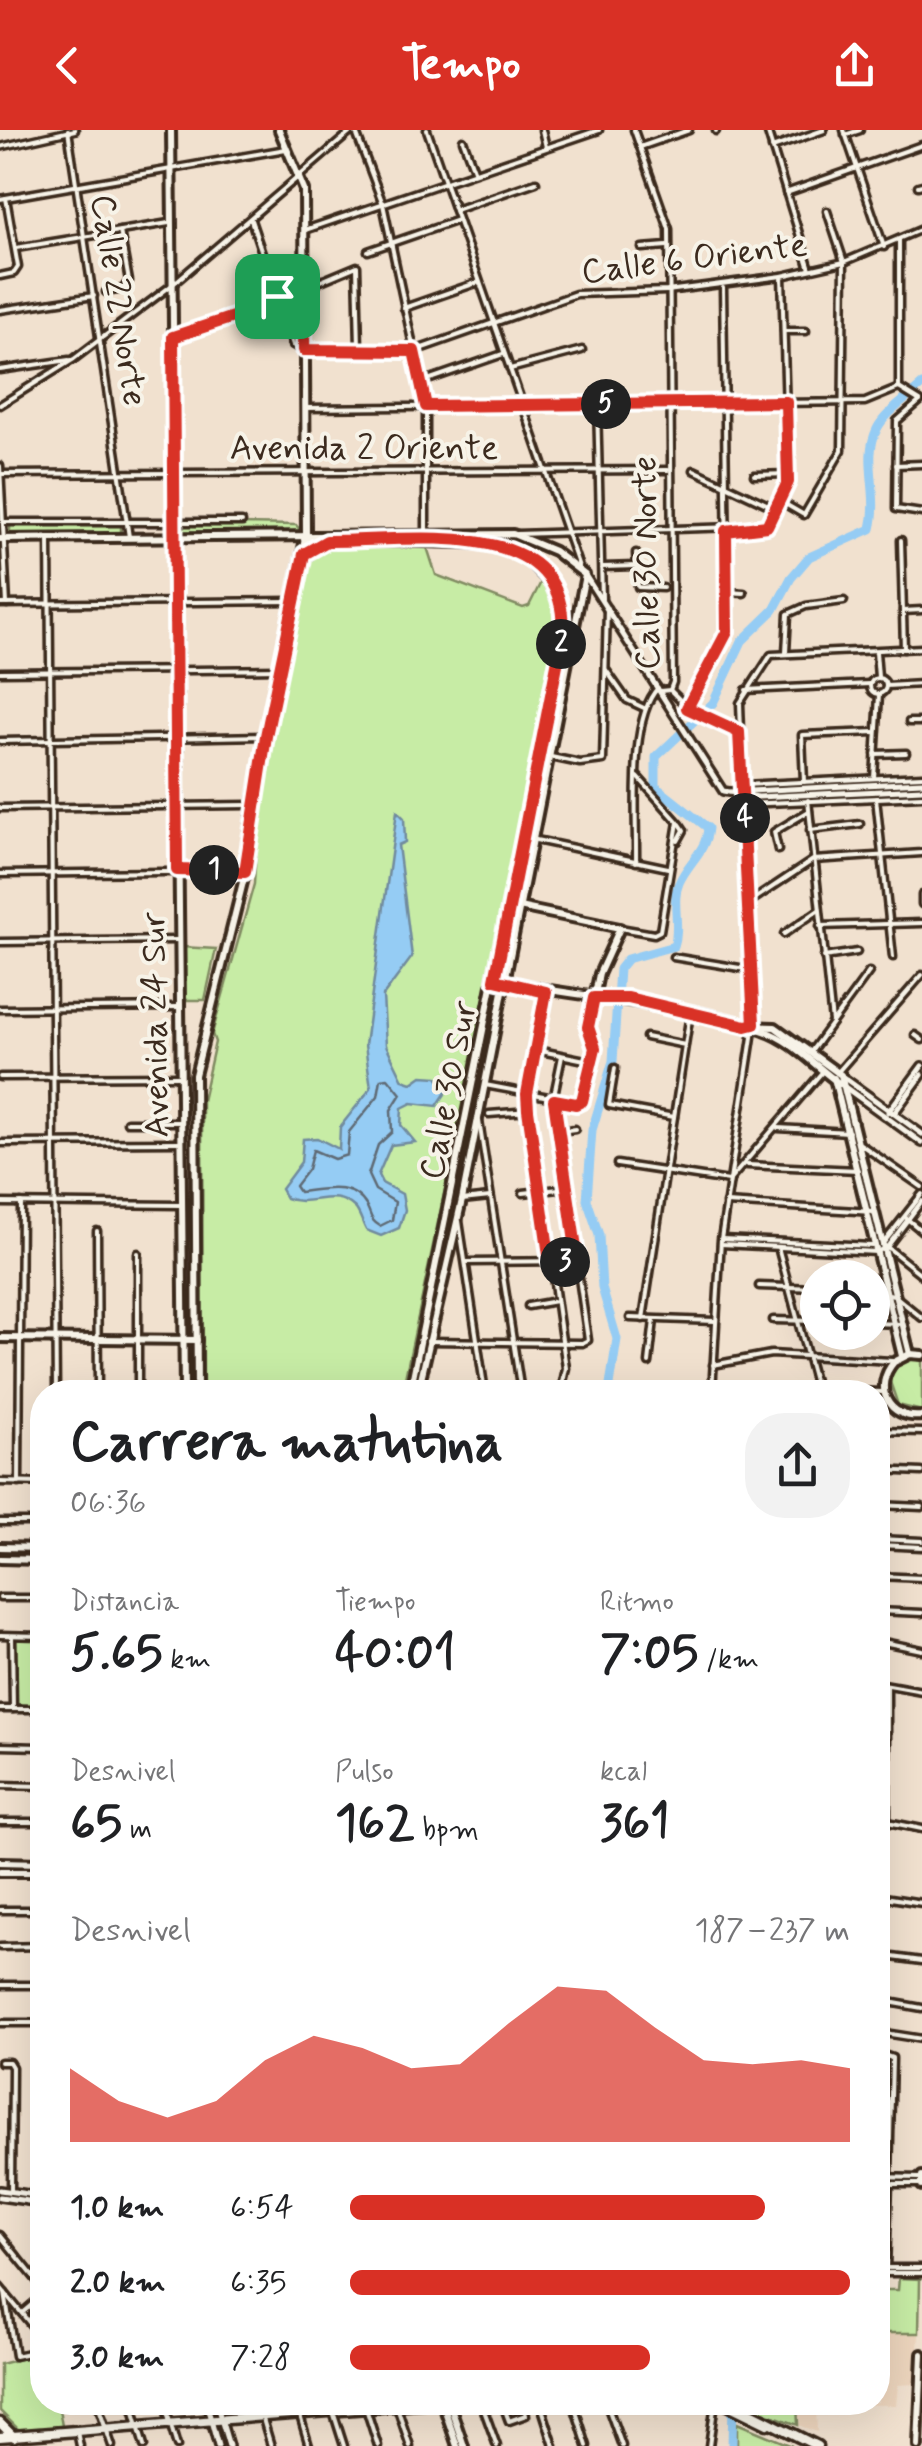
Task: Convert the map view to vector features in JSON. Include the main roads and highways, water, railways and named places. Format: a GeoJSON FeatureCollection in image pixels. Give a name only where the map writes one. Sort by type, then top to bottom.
{"type":"FeatureCollection","features":[{"type":"Feature","properties":{"kind":"main road","name":"Avenida 24 Sur"},"geometry":{"type":"LineString","coordinates":[[172,130],[174,670],[184,1380]]}},
{"type":"Feature","properties":{"kind":"main road","name":"Avenida 24 Sur"},"geometry":{"type":"LineString","coordinates":[[197,1380],[195,1075],[245,872],[253,805],[304,554],[305,230],[301,178],[279,130]]}},
{"type":"Feature","properties":{"kind":"main road"},"geometry":{"type":"LineString","coordinates":[[303,536],[327,541],[513,534],[540,543]]}},
{"type":"Feature","properties":{"kind":"main road"},"geometry":{"type":"LineString","coordinates":[[3,538],[303,536],[492,542],[530,560],[552,585],[561,609],[571,614],[578,610]]}},
{"type":"Feature","properties":{"kind":"main road"},"geometry":{"type":"LineString","coordinates":[[304,554],[327,541]]}},
{"type":"Feature","properties":{"kind":"main road"},"geometry":{"type":"LineString","coordinates":[[530,560],[531,548],[540,543]]}},
{"type":"Feature","properties":{"kind":"main road","name":"Calle 30 Sur"},"geometry":{"type":"LineString","coordinates":[[420,1380],[585,576],[578,567],[540,543]]}},
{"type":"Feature","properties":{"kind":"main road","name":"Calle 30 Sur"},"geometry":{"type":"LineString","coordinates":[[515,906],[533,839],[546,756],[562,639],[561,609]]}},
{"type":"Feature","properties":{"kind":"main road"},"geometry":{"type":"LineString","coordinates":[[515,906],[620,928],[602,967],[594,998]]}},
{"type":"Feature","properties":{"kind":"main road"},"geometry":{"type":"LineString","coordinates":[[499,981],[546,992],[628,998],[751,1026],[771,1034],[823,1071],[839,1076]]}},
{"type":"Feature","properties":{"kind":"main road","name":"Calle 30 Sur"},"geometry":{"type":"LineString","coordinates":[[414,1380],[428,1341],[462,1200],[485,1086],[499,981]]}},
{"type":"Feature","properties":{"kind":"main road"},"geometry":{"type":"LineString","coordinates":[[751,1026],[775,1027],[839,1076],[906,1355]]}},
{"type":"Feature","properties":{"kind":"main road"},"geometry":{"type":"LineString","coordinates":[[0,1338],[196,1340]]}},
{"type":"Feature","properties":{"kind":"main road"},"geometry":{"type":"LineString","coordinates":[[884,1380],[894,1362],[906,1355],[922,1355]]}},
{"type":"Feature","properties":{"kind":"main road"},"geometry":{"type":"LineString","coordinates":[[890,1402],[897,1412],[921,1418]]}},
{"type":"Feature","properties":{"kind":"main road"},"geometry":{"type":"LineString","coordinates":[[0,1548],[30,1548]]}},
{"type":"Feature","properties":{"kind":"main road"},"geometry":{"type":"LineString","coordinates":[[0,1560],[30,1560]]}},
{"type":"Feature","properties":{"kind":"main road"},"geometry":{"type":"LineString","coordinates":[[0,1862],[30,1862]]}},
{"type":"Feature","properties":{"kind":"main road"},"geometry":{"type":"LineString","coordinates":[[0,1872],[30,1872]]}},
{"type":"Feature","properties":{"kind":"main road"},"geometry":{"type":"LineString","coordinates":[[918,2446],[922,2354]]}},
{"type":"Feature","properties":{"kind":"main road"},"geometry":{"type":"LineString","coordinates":[[2,2446],[0,2437],[310,2415]]}},
{"type":"Feature","properties":{"kind":"main road"},"geometry":{"type":"LineString","coordinates":[[449,2415],[460,2446]]}},
{"type":"Feature","properties":{"kind":"main road"},"geometry":{"type":"LineString","coordinates":[[749,2415],[817,2446]]}},
{"type":"Feature","properties":{"kind":"main road"},"geometry":{"type":"LineString","coordinates":[[0,2423],[14,2437]]}},
{"type":"Feature","properties":{"kind":"water"},"geometry":{"type":"Polygon","coordinates":[[[397,811],[404,818],[405,842],[398,845],[412,957],[383,996],[386,1045],[403,1080],[412,1083],[422,1076],[437,1077],[447,1091],[437,1106],[412,1103],[402,1108],[401,1125],[415,1142],[391,1145],[378,1175],[382,1183],[402,1194],[405,1210],[399,1228],[381,1236],[366,1230],[357,1210],[347,1202],[330,1198],[295,1200],[286,1198],[281,1189],[301,1162],[303,1139],[317,1138],[339,1149],[340,1127],[371,1088],[365,1045],[397,811]]]}},
{"type":"Feature","properties":{"kind":"waterway"},"geometry":{"type":"LineString","coordinates":[[611,1380],[617,1339],[602,1288],[599,1235],[587,1200],[592,1130],[613,1061],[619,969],[627,959],[674,946],[677,890],[704,844],[708,828],[656,787],[656,757],[713,703],[742,641],[774,610],[791,578],[809,557],[871,529],[873,440],[885,417],[922,385]]}},
{"type":"Feature","properties":{"kind":"waterway"},"geometry":{"type":"LineString","coordinates":[[732,2446],[733,2415]]}}]}
